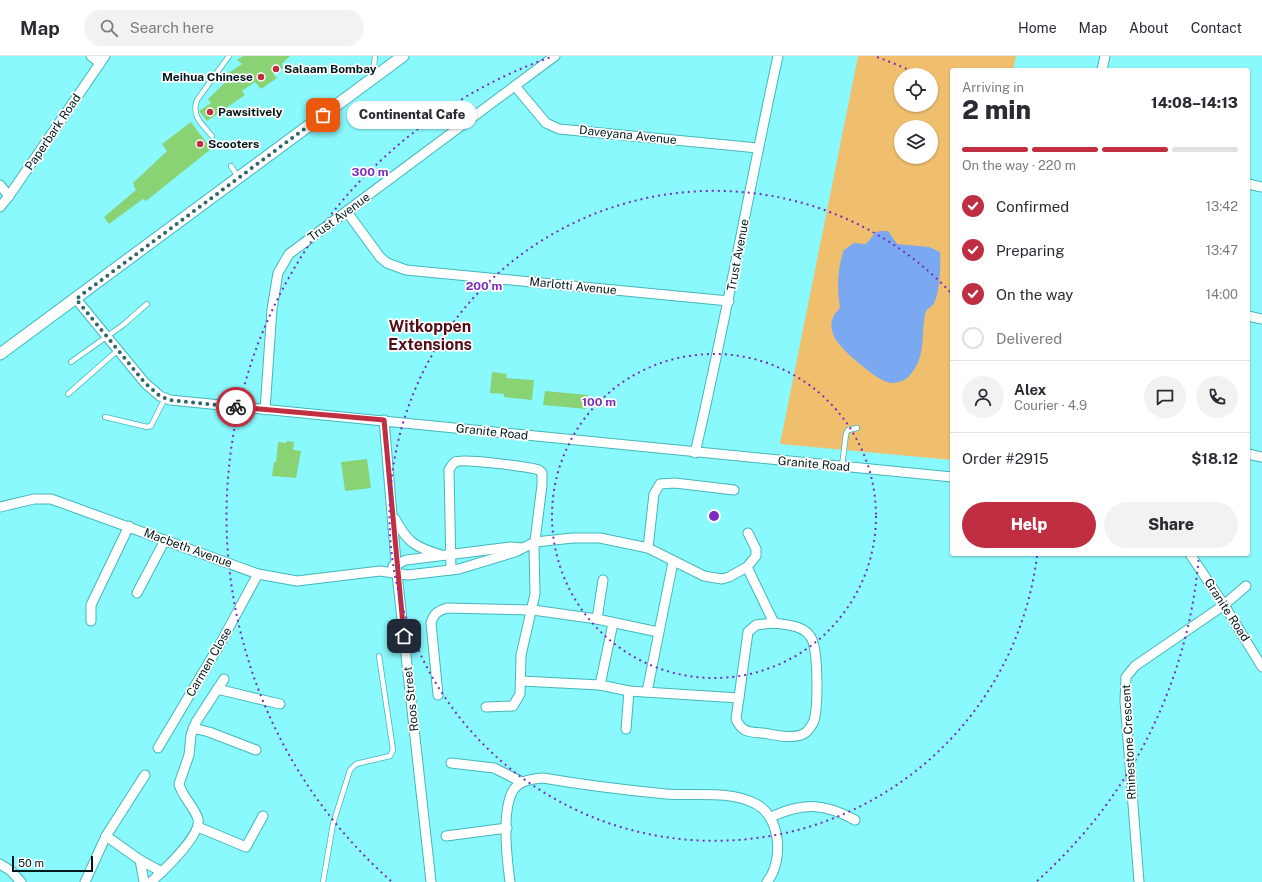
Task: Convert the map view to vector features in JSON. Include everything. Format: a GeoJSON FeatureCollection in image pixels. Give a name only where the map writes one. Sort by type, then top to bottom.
{"type":"FeatureCollection","features":[{"type":"Feature","properties":{"kind":"street"},"geometry":{"type":"LineString","coordinates":[[91,56],[102,59]]}},
{"type":"Feature","properties":{"kind":"street"},"geometry":{"type":"LineString","coordinates":[[0,354],[403,56]]}},
{"type":"Feature","properties":{"kind":"street","name":"Trust Avenue"},"geometry":{"type":"LineString","coordinates":[[265,410],[272,309],[278,273],[289,254],[348,212],[555,56]]}},
{"type":"Feature","properties":{"kind":"street","name":"Trust Avenue"},"geometry":{"type":"LineString","coordinates":[[695,453],[729,301],[758,148],[778,56]]}},
{"type":"Feature","properties":{"kind":"street"},"geometry":{"type":"LineString","coordinates":[[1102,68],[1105,56]]}},
{"type":"Feature","properties":{"kind":"street","name":"Paperbark Road"},"geometry":{"type":"LineString","coordinates":[[0,207],[10,196],[102,59]]}},
{"type":"Feature","properties":{"kind":"street","name":"Daveyana Avenue"},"geometry":{"type":"LineString","coordinates":[[515,86],[546,123],[559,129],[758,148]]}},
{"type":"Feature","properties":{"kind":"street"},"geometry":{"type":"LineString","coordinates":[[1250,184],[1262,187]]}},
{"type":"Feature","properties":{"kind":"street"},"geometry":{"type":"LineString","coordinates":[[0,185],[10,196]]}},
{"type":"Feature","properties":{"kind":"street","name":"Marlotti Avenue"},"geometry":{"type":"LineString","coordinates":[[348,212],[380,257],[387,263],[402,268],[729,301]]}},
{"type":"Feature","properties":{"kind":"street","name":"Granite Road"},"geometry":{"type":"LineString","coordinates":[[76,299],[145,383],[164,398],[170,400],[384,420],[695,453],[950,477]]}},
{"type":"Feature","properties":{"kind":"street"},"geometry":{"type":"LineString","coordinates":[[1250,316],[1262,319]]}},
{"type":"Feature","properties":{"kind":"street","name":"Roos Street"},"geometry":{"type":"LineString","coordinates":[[384,420],[397,569],[431,882]]}},
{"type":"Feature","properties":{"kind":"street"},"geometry":{"type":"LineString","coordinates":[[1250,454],[1262,457]]}},
{"type":"Feature","properties":{"kind":"street"},"geometry":{"type":"LineString","coordinates":[[451,570],[447,555],[450,470],[455,462],[462,461],[539,470],[542,473],[542,485],[535,542],[535,594],[533,610],[521,655],[520,694],[513,706],[486,707]]}},
{"type":"Feature","properties":{"kind":"street"},"geometry":{"type":"LineString","coordinates":[[648,548],[654,494],[660,484],[675,483],[734,490]]}},
{"type":"Feature","properties":{"kind":"street","name":"Macbeth Avenue"},"geometry":{"type":"LineString","coordinates":[[0,507],[34,499],[51,499],[258,574],[297,581],[397,569],[408,575],[451,570],[515,552],[535,542]]}},
{"type":"Feature","properties":{"kind":"street"},"geometry":{"type":"LineString","coordinates":[[393,516],[413,545],[447,555]]}},
{"type":"Feature","properties":{"kind":"street"},"geometry":{"type":"LineString","coordinates":[[91,621],[91,605],[129,526]]}},
{"type":"Feature","properties":{"kind":"street"},"geometry":{"type":"LineString","coordinates":[[535,542],[573,538],[600,538],[648,548],[673,562],[714,579],[729,577],[747,566],[757,553],[748,533]]}},
{"type":"Feature","properties":{"kind":"street"},"geometry":{"type":"LineString","coordinates":[[137,593],[166,540]]}},
{"type":"Feature","properties":{"kind":"street"},"geometry":{"type":"LineString","coordinates":[[397,569],[406,560],[511,547],[523,548]]}},
{"type":"Feature","properties":{"kind":"street","name":"Granite Road"},"geometry":{"type":"LineString","coordinates":[[1191,556],[1224,605],[1262,667]]}},
{"type":"Feature","properties":{"kind":"street"},"geometry":{"type":"LineString","coordinates":[[647,692],[673,562]]}},
{"type":"Feature","properties":{"kind":"street"},"geometry":{"type":"LineString","coordinates":[[747,566],[774,623]]}},
{"type":"Feature","properties":{"kind":"street","name":"Carmen Close"},"geometry":{"type":"LineString","coordinates":[[158,748],[220,644],[258,574]]}},
{"type":"Feature","properties":{"kind":"street"},"geometry":{"type":"LineString","coordinates":[[597,619],[603,580]]}},
{"type":"Feature","properties":{"kind":"street"},"geometry":{"type":"LineString","coordinates":[[1224,605],[1246,586]]}},
{"type":"Feature","properties":{"kind":"street","name":"Rhinestone Crescent"},"geometry":{"type":"LineString","coordinates":[[1139,882],[1125,701],[1126,676],[1135,666],[1224,605]]}},
{"type":"Feature","properties":{"kind":"street"},"geometry":{"type":"LineString","coordinates":[[438,695],[431,622],[433,615],[438,611],[447,608],[533,610],[597,619],[658,632]]}},
{"type":"Feature","properties":{"kind":"street"},"geometry":{"type":"LineString","coordinates":[[600,685],[613,623]]}},
{"type":"Feature","properties":{"kind":"street"},"geometry":{"type":"LineString","coordinates":[[774,623],[795,626],[804,630],[814,643],[816,697],[814,719],[811,727],[805,733],[795,736],[746,732],[738,725],[736,719],[748,632],[756,625],[774,623]]}},
{"type":"Feature","properties":{"kind":"street"},"geometry":{"type":"LineString","coordinates":[[151,882],[162,872],[191,839],[198,827],[198,820],[180,789],[179,784],[189,755],[193,728],[224,678]]}},
{"type":"Feature","properties":{"kind":"street"},"geometry":{"type":"LineString","coordinates":[[521,681],[600,685],[629,691],[739,698]]}},
{"type":"Feature","properties":{"kind":"street"},"geometry":{"type":"LineString","coordinates":[[217,689],[280,704]]}},
{"type":"Feature","properties":{"kind":"street"},"geometry":{"type":"LineString","coordinates":[[626,729],[629,691]]}},
{"type":"Feature","properties":{"kind":"street"},"geometry":{"type":"LineString","coordinates":[[193,728],[209,732],[256,750]]}},
{"type":"Feature","properties":{"kind":"street"},"geometry":{"type":"LineString","coordinates":[[451,763],[494,768],[522,782]]}},
{"type":"Feature","properties":{"kind":"street"},"geometry":{"type":"LineString","coordinates":[[85,882],[106,836],[144,775]]}},
{"type":"Feature","properties":{"kind":"street"},"geometry":{"type":"LineString","coordinates":[[510,882],[507,809],[510,797],[515,788],[522,782],[542,778],[631,791],[735,797],[757,804],[771,817],[775,832],[777,860],[774,871],[767,882]]}},
{"type":"Feature","properties":{"kind":"street"},"geometry":{"type":"LineString","coordinates":[[771,817],[789,810],[813,806],[829,808],[855,820]]}},
{"type":"Feature","properties":{"kind":"street"},"geometry":{"type":"LineString","coordinates":[[198,827],[246,847],[263,816]]}},
{"type":"Feature","properties":{"kind":"street"},"geometry":{"type":"LineString","coordinates":[[446,836],[507,828]]}},
{"type":"Feature","properties":{"kind":"street"},"geometry":{"type":"LineString","coordinates":[[106,836],[140,860],[162,872]]}},
{"type":"Feature","properties":{"kind":"street"},"geometry":{"type":"LineString","coordinates":[[140,860],[144,882]]}},
{"type":"Feature","properties":{"kind":"street"},"geometry":{"type":"LineString","coordinates":[[0,864],[11,871],[21,882]]}},
{"type":"Feature","properties":{"kind":"lane"},"geometry":{"type":"LineString","coordinates":[[212,136],[196,117],[194,108],[197,100],[229,56]]}},
{"type":"Feature","properties":{"kind":"lane"},"geometry":{"type":"LineString","coordinates":[[372,79],[375,56]]}},
{"type":"Feature","properties":{"kind":"lane"},"geometry":{"type":"LineString","coordinates":[[230,166],[238,177]]}},
{"type":"Feature","properties":{"kind":"lane"},"geometry":{"type":"LineString","coordinates":[[71,362],[147,304]]}},
{"type":"Feature","properties":{"kind":"lane"},"geometry":{"type":"LineString","coordinates":[[68,394],[118,350]]}},
{"type":"Feature","properties":{"kind":"lane"},"geometry":{"type":"LineString","coordinates":[[105,417],[147,427],[151,426],[164,398]]}},
{"type":"Feature","properties":{"kind":"lane"},"geometry":{"type":"LineString","coordinates":[[842,466],[846,434],[848,430],[857,428]]}},
{"type":"Feature","properties":{"kind":"lane"},"geometry":{"type":"LineString","coordinates":[[324,882],[332,824],[350,770],[356,764],[390,756],[392,750],[379,656]]}},
{"type":"Feature","properties":{"kind":"shaded area"},"geometry":{"type":"Polygon","coordinates":[[[858,56],[1016,56],[1013,68],[950,68],[950,460],[780,444],[858,56]]]}},
{"type":"Feature","properties":{"kind":"water"},"geometry":{"type":"Polygon","coordinates":[[[888,231],[897,244],[929,247],[940,252],[938,293],[933,305],[925,314],[919,361],[906,379],[894,383],[884,381],[877,377],[843,349],[833,333],[831,325],[833,317],[840,308],[838,279],[844,250],[854,243],[866,244],[876,232],[888,231]]]}},
{"type":"Feature","properties":{"kind":"building"},"geometry":{"type":"Polygon","coordinates":[[[243,56],[290,56],[282,64],[283,68],[273,74],[277,78],[261,89],[255,82],[242,91],[245,95],[207,121],[199,111],[211,103],[208,99],[231,77],[227,74],[242,64],[237,60],[243,56]]]}},
{"type":"Feature","properties":{"kind":"building"},"geometry":{"type":"Polygon","coordinates":[[[191,122],[211,149],[146,201],[143,199],[109,224],[104,217],[136,190],[133,183],[167,151],[162,144],[191,122]]]}},
{"type":"Feature","properties":{"kind":"building"},"geometry":{"type":"Polygon","coordinates":[[[492,372],[507,374],[506,378],[534,380],[532,400],[504,397],[504,394],[490,393],[492,372]]]}},
{"type":"Feature","properties":{"kind":"building"},"geometry":{"type":"Polygon","coordinates":[[[545,391],[588,395],[586,409],[543,405],[545,391]]]}},
{"type":"Feature","properties":{"kind":"building"},"geometry":{"type":"Polygon","coordinates":[[[287,441],[294,442],[293,450],[301,451],[296,478],[272,476],[274,462],[276,462],[278,442],[286,443],[287,441]]]}},
{"type":"Feature","properties":{"kind":"building"},"geometry":{"type":"Polygon","coordinates":[[[367,459],[371,488],[345,491],[341,462],[367,459]]]}},
{"type":"Feature","properties":{"kind":"way so far"},"geometry":{"type":"LineString","coordinates":[[236,407],[170,400],[160,396],[145,383],[76,299],[323,115]]}},
{"type":"Feature","properties":{"kind":"place","name":"Salaam Bombay"},"geometry":{"type":"Point","coordinates":[276,69]}},
{"type":"Feature","properties":{"kind":"place","name":"Meihua Chinese"},"geometry":{"type":"Point","coordinates":[261,77]}},
{"type":"Feature","properties":{"kind":"place","name":"Pawsitively"},"geometry":{"type":"Point","coordinates":[210,112]}},
{"type":"Feature","properties":{"kind":"place","name":"Continental Cafe"},"geometry":{"type":"Point","coordinates":[323,115]}},
{"type":"Feature","properties":{"kind":"place","name":"Scooters"},"geometry":{"type":"Point","coordinates":[200,144]}},
{"type":"Feature","properties":{"kind":"district","name":"Witkoppen Extensions"},"geometry":{"type":"Point","coordinates":[430,335]}},
{"type":"Feature","properties":{"kind":"route"},"geometry":{"type":"LineString","coordinates":[[236,407],[384,420],[397,574],[404,636]]}}]}
